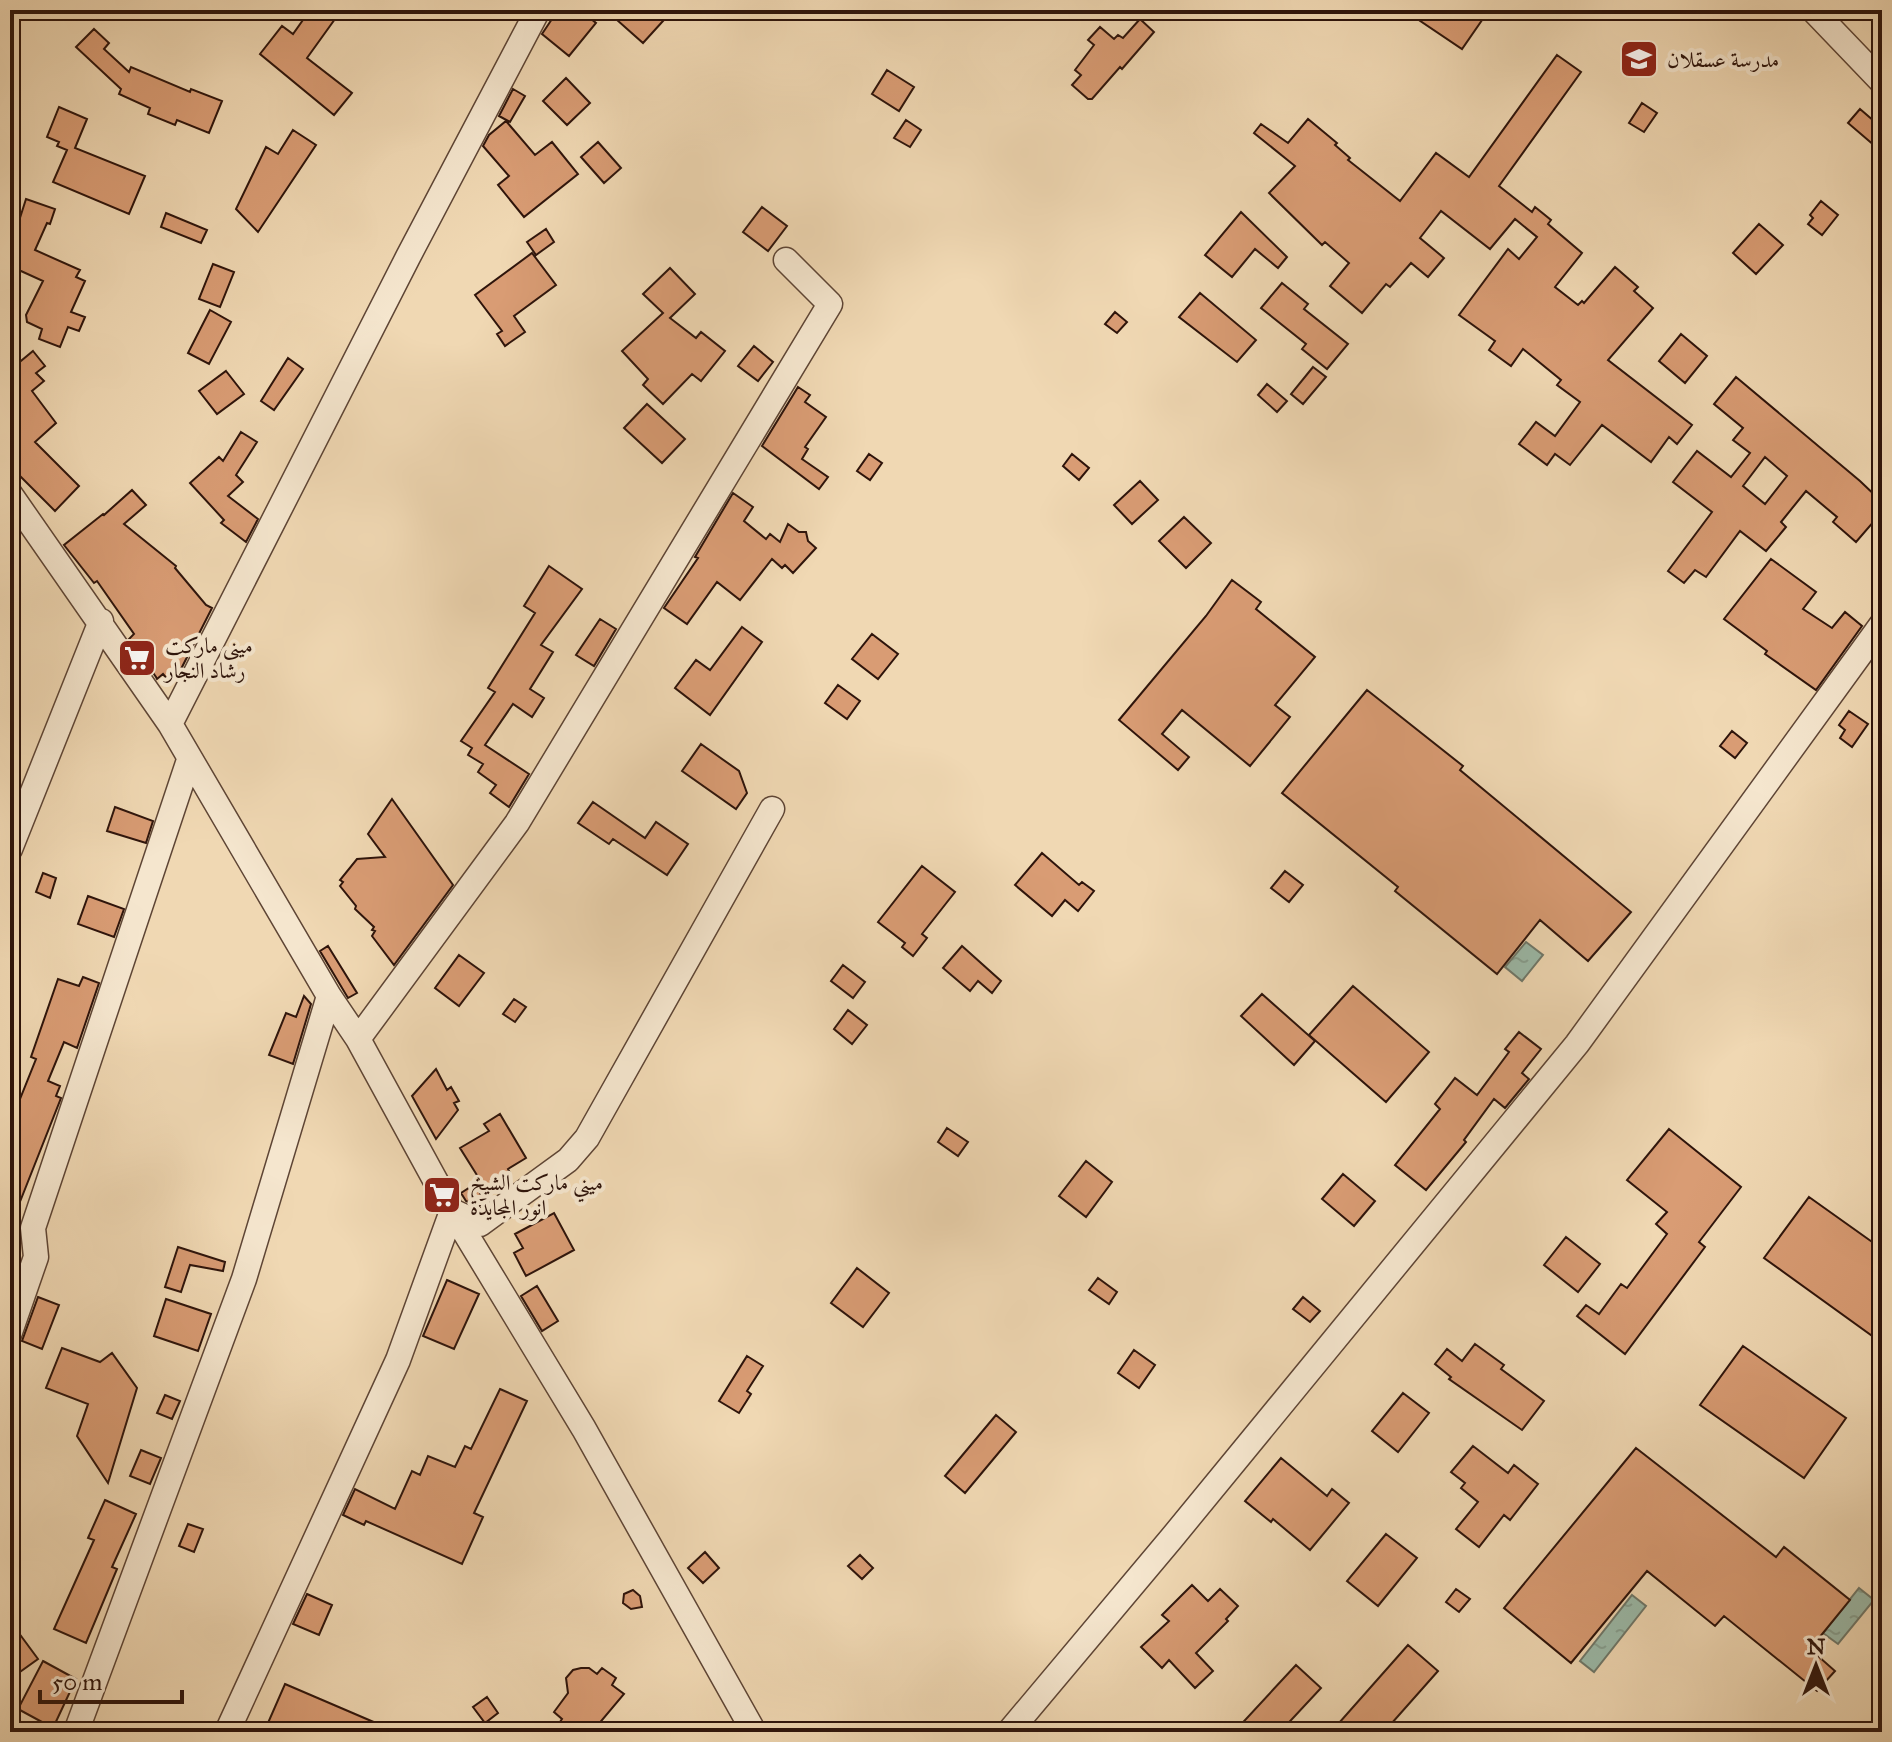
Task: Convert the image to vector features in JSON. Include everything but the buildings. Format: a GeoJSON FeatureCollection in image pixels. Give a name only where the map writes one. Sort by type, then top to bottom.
{"type":"FeatureCollection","features":[{"type":"Feature","properties":{"kind":"street"},"geometry":{"type":"LineString","coordinates":[[170,724],[538,10]]}},
{"type":"Feature","properties":{"kind":"street"},"geometry":{"type":"LineString","coordinates":[[1813,10],[1882,82]]}},
{"type":"Feature","properties":{"kind":"street"},"geometry":{"type":"LineString","coordinates":[[358,1039],[517,823],[830,304],[786,260]]}},
{"type":"Feature","properties":{"kind":"street"},"geometry":{"type":"LineString","coordinates":[[10,494],[170,724],[329,996],[358,1039],[452,1211],[584,1429],[754,1732]]}},
{"type":"Feature","properties":{"kind":"street"},"geometry":{"type":"LineString","coordinates":[[10,849],[101,621]]}},
{"type":"Feature","properties":{"kind":"street"},"geometry":{"type":"LineString","coordinates":[[1009,1732],[1577,1044],[1882,624]]}},
{"type":"Feature","properties":{"kind":"street"},"geometry":{"type":"LineString","coordinates":[[10,1332],[36,1257],[33,1228],[189,760]]}},
{"type":"Feature","properties":{"kind":"street"},"geometry":{"type":"LineString","coordinates":[[452,1211],[480,1224],[568,1160],[587,1138],[772,809]]}},
{"type":"Feature","properties":{"kind":"street"},"geometry":{"type":"LineString","coordinates":[[76,1732],[244,1279],[329,996]]}},
{"type":"Feature","properties":{"kind":"street"},"geometry":{"type":"LineString","coordinates":[[227,1732],[398,1360],[452,1211]]}},
{"type":"Feature","properties":{"kind":"water"},"geometry":{"type":"Polygon","coordinates":[[[1526,942],[1543,955],[1522,981],[1505,967],[1526,942]]]}},
{"type":"Feature","properties":{"kind":"water"},"geometry":{"type":"Polygon","coordinates":[[[1859,1588],[1874,1600],[1838,1644],[1823,1633],[1859,1588]]]}},
{"type":"Feature","properties":{"kind":"water"},"geometry":{"type":"Polygon","coordinates":[[[1632,1595],[1646,1606],[1594,1672],[1580,1661],[1632,1595]]]}},
{"type":"Feature","properties":{"kind":"place","name":"مدرسة عسقلان"},"geometry":{"type":"Point","coordinates":[1639,59]}},
{"type":"Feature","properties":{"kind":"place","name":"ميني ماركت رشاد النجار"},"geometry":{"type":"Point","coordinates":[137,658]}},
{"type":"Feature","properties":{"kind":"place","name":"ميني ماركت الشيخ انور المجايدة"},"geometry":{"type":"Point","coordinates":[442,1195]}}]}
